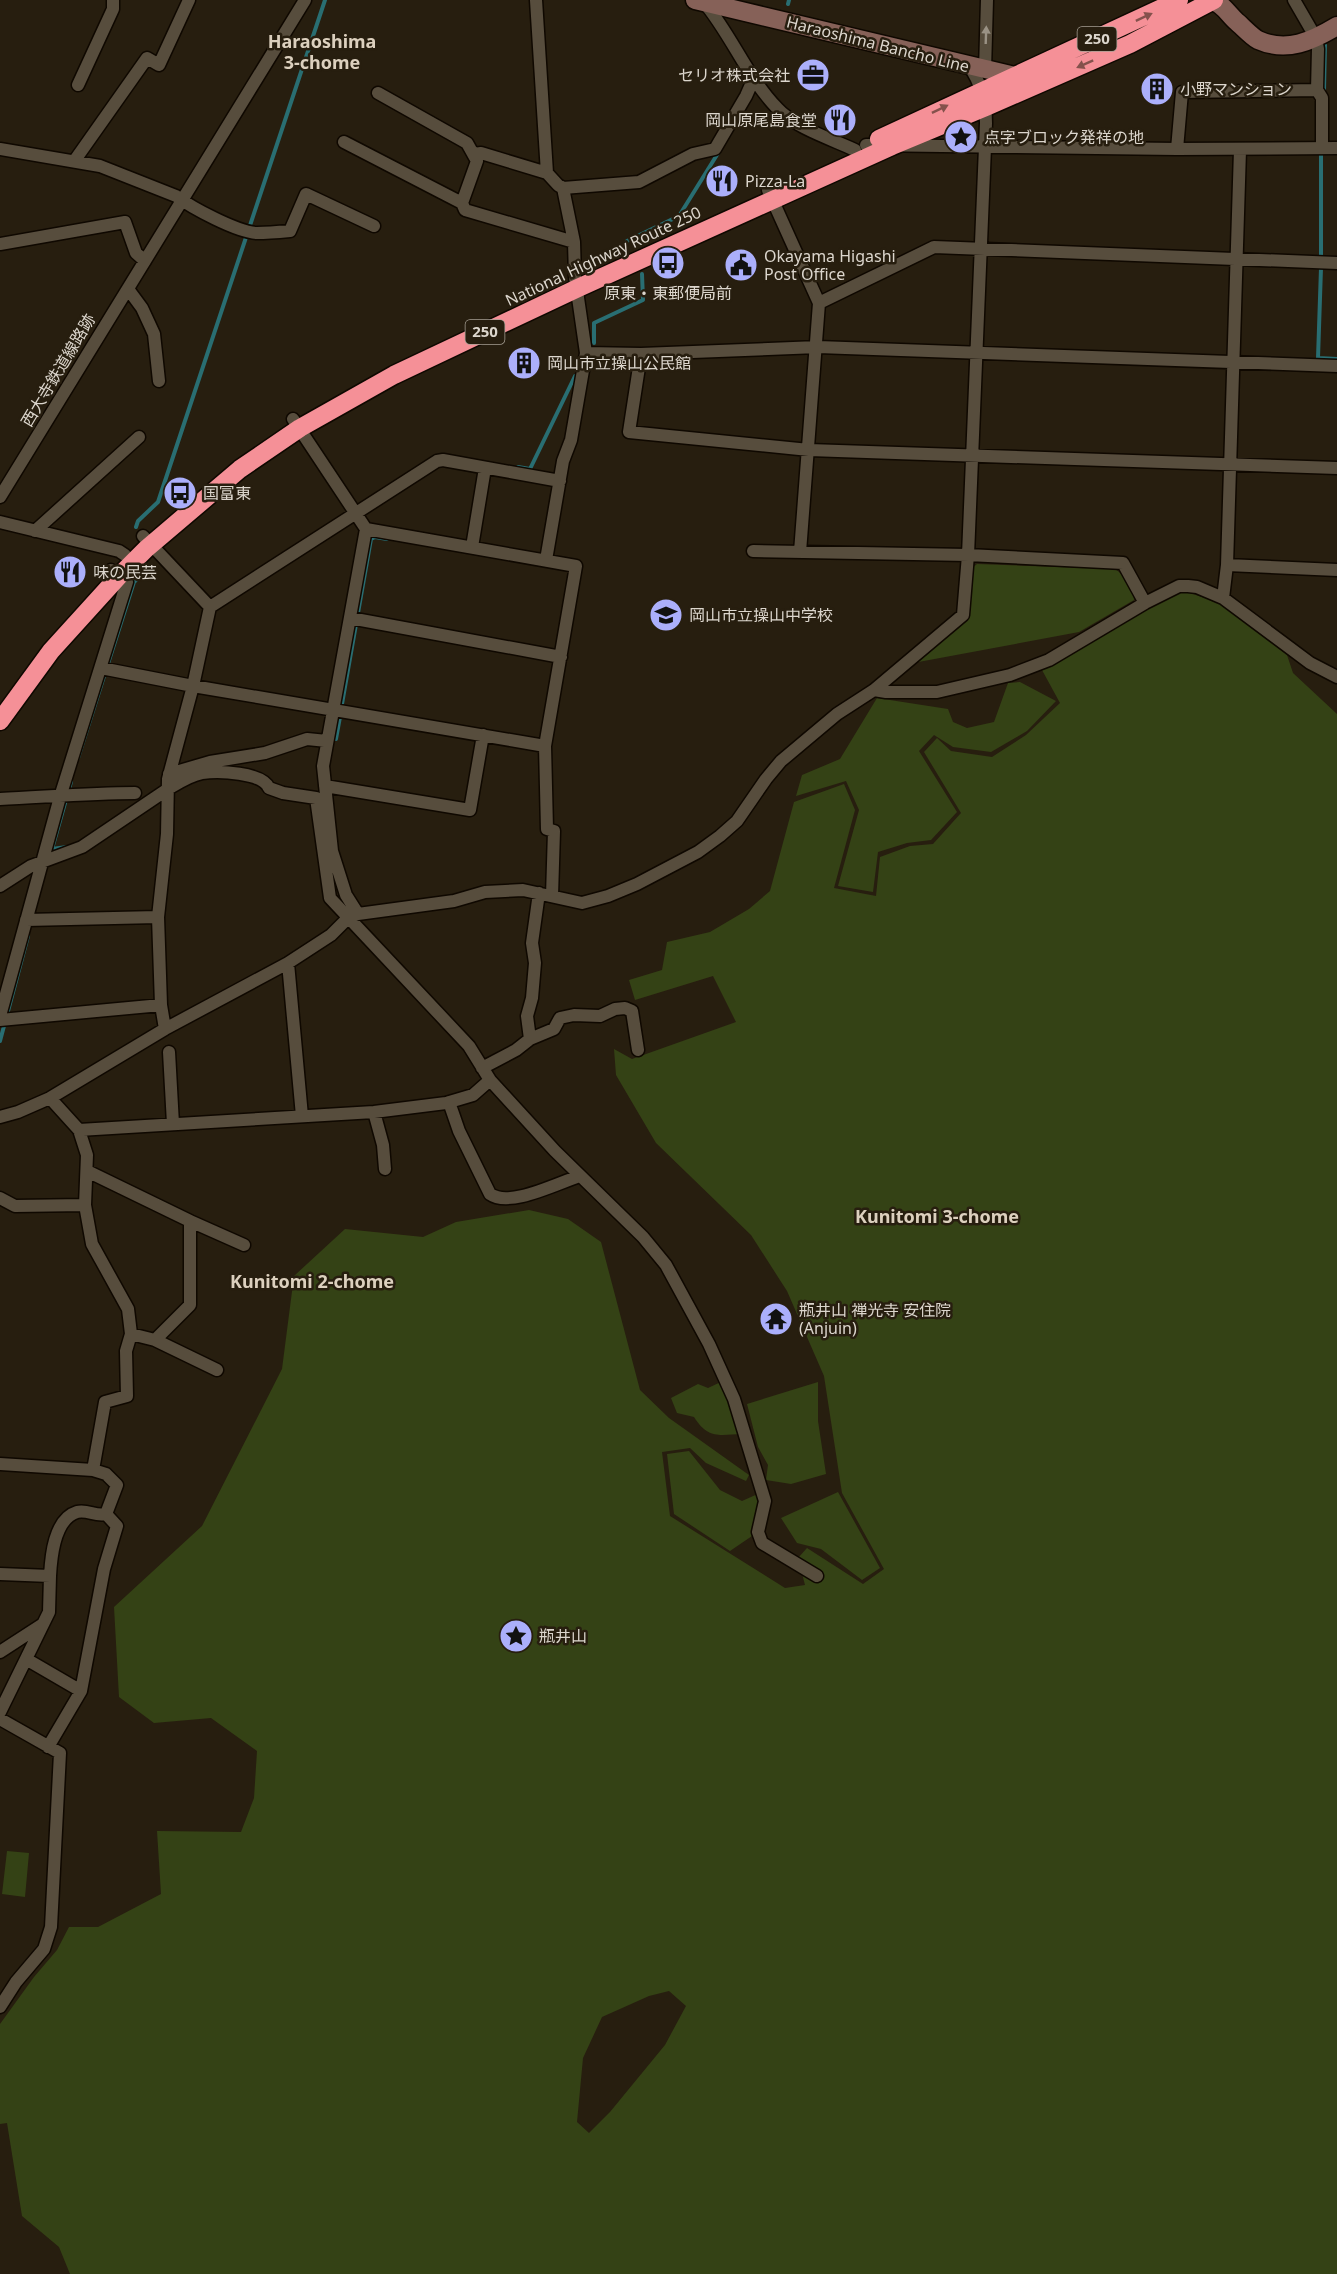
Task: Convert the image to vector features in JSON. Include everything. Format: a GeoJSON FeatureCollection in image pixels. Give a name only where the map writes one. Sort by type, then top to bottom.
{"type":"FeatureCollection","features":[{"type":"Feature","properties":{"kind":"highway","name":"National Highway Route 250"},"geometry":{"type":"LineString","coordinates":[[0,704],[43,645],[148,540],[232,463],[387,365],[771,195],[892,146],[984,98],[1015,77],[1179,0]]}},
{"type":"Feature","properties":{"kind":"highway","name":"National Highway Route 250"},"geometry":{"type":"LineString","coordinates":[[771,195],[860,148],[984,98],[1062,74],[1165,27],[1213,0]]}},
{"type":"Feature","properties":{"kind":"highway","name":"National Highway Route 250"},"geometry":{"type":"LineString","coordinates":[[0,721],[51,651],[115,573],[125,555],[148,540]]}},
{"type":"Feature","properties":{"kind":"main road"},"geometry":{"type":"LineString","coordinates":[[1213,0],[1224,6],[1232,18],[1257,40],[1280,46],[1302,44],[1337,26]]}},
{"type":"Feature","properties":{"kind":"main road","name":"Haraoshima Bancho Line"},"geometry":{"type":"LineString","coordinates":[[700,1],[1015,77],[1034,79],[1062,74]]}},
{"type":"Feature","properties":{"kind":"street"},"geometry":{"type":"LineString","coordinates":[[78,85],[113,9],[113,0]]}},
{"type":"Feature","properties":{"kind":"street"},"geometry":{"type":"LineString","coordinates":[[75,160],[147,58],[159,65],[189,0]]}},
{"type":"Feature","properties":{"kind":"street","name":"西大寺鉄道線路跡"},"geometry":{"type":"LineString","coordinates":[[0,497],[305,0]]}},
{"type":"Feature","properties":{"kind":"street"},"geometry":{"type":"LineString","coordinates":[[536,0],[547,173]]}},
{"type":"Feature","properties":{"kind":"street"},"geometry":{"type":"LineString","coordinates":[[0,1117],[50,1098],[165,1029],[288,963],[353,916],[454,902],[485,891],[523,890],[582,903],[638,884],[698,852],[737,821],[781,761],[837,714],[874,690],[963,615],[968,555],[984,148],[984,98],[977,77],[977,68],[987,0]]}},
{"type":"Feature","properties":{"kind":"street"},"geometry":{"type":"LineString","coordinates":[[1294,0],[1316,38],[1317,90],[1322,98],[1322,148]]}},
{"type":"Feature","properties":{"kind":"street"},"geometry":{"type":"LineString","coordinates":[[700,1],[719,20],[756,81],[778,110],[800,124],[860,148],[892,146],[1240,150],[1337,148]]}},
{"type":"Feature","properties":{"kind":"street"},"geometry":{"type":"LineString","coordinates":[[474,154],[481,153],[547,173],[563,188],[639,182],[693,154],[715,148],[756,81]]}},
{"type":"Feature","properties":{"kind":"street"},"geometry":{"type":"LineString","coordinates":[[1177,149],[1182,93],[1317,90]]}},
{"type":"Feature","properties":{"kind":"street"},"geometry":{"type":"LineString","coordinates":[[378,93],[467,143],[477,161],[462,203]]}},
{"type":"Feature","properties":{"kind":"street"},"geometry":{"type":"LineString","coordinates":[[344,142],[462,203],[465,210],[574,242]]}},
{"type":"Feature","properties":{"kind":"street"},"geometry":{"type":"LineString","coordinates":[[0,149],[100,166],[176,196],[223,222],[249,231],[290,231],[306,194],[374,226]]}},
{"type":"Feature","properties":{"kind":"street"},"geometry":{"type":"LineString","coordinates":[[1223,598],[1227,565],[1240,150]]}},
{"type":"Feature","properties":{"kind":"street"},"geometry":{"type":"LineString","coordinates":[[546,560],[563,460],[571,440],[586,352],[576,282],[574,242],[563,188]]}},
{"type":"Feature","properties":{"kind":"street"},"geometry":{"type":"LineString","coordinates":[[771,195],[819,303],[818,347],[800,552]]}},
{"type":"Feature","properties":{"kind":"street"},"geometry":{"type":"LineString","coordinates":[[0,244],[125,222],[136,253],[145,261]]}},
{"type":"Feature","properties":{"kind":"street"},"geometry":{"type":"LineString","coordinates":[[819,303],[934,247],[1337,263]]}},
{"type":"Feature","properties":{"kind":"street"},"geometry":{"type":"LineString","coordinates":[[128,289],[142,308],[154,334],[159,381]]}},
{"type":"Feature","properties":{"kind":"street"},"geometry":{"type":"LineString","coordinates":[[586,352],[641,354],[818,347],[1337,366]]}},
{"type":"Feature","properties":{"kind":"street"},"geometry":{"type":"LineString","coordinates":[[641,354],[629,432],[809,450],[1337,468]]}},
{"type":"Feature","properties":{"kind":"street"},"geometry":{"type":"LineString","coordinates":[[296,424],[366,529],[355,619],[333,709],[323,766],[332,850],[353,916]]}},
{"type":"Feature","properties":{"kind":"street"},"geometry":{"type":"LineString","coordinates":[[35,531],[139,437]]}},
{"type":"Feature","properties":{"kind":"street"},"geometry":{"type":"LineString","coordinates":[[165,1029],[161,1005],[158,917],[167,834],[168,782],[210,607],[437,462],[443,460],[560,481]]}},
{"type":"Feature","properties":{"kind":"street"},"geometry":{"type":"LineString","coordinates":[[472,548],[485,468]]}},
{"type":"Feature","properties":{"kind":"street"},"geometry":{"type":"LineString","coordinates":[[0,522],[119,551],[125,555]]}},
{"type":"Feature","properties":{"kind":"street"},"geometry":{"type":"LineString","coordinates":[[366,529],[576,566],[544,746],[547,829],[554,831],[552,896]]}},
{"type":"Feature","properties":{"kind":"street"},"geometry":{"type":"LineString","coordinates":[[148,540],[210,607]]}},
{"type":"Feature","properties":{"kind":"street"},"geometry":{"type":"LineString","coordinates":[[753,551],[968,555],[1123,563],[1145,603]]}},
{"type":"Feature","properties":{"kind":"street"},"geometry":{"type":"LineString","coordinates":[[1227,565],[1337,570]]}},
{"type":"Feature","properties":{"kind":"street"},"geometry":{"type":"LineString","coordinates":[[115,573],[127,582],[105,669],[64,796],[3,1019],[161,1005]]}},
{"type":"Feature","properties":{"kind":"street"},"geometry":{"type":"LineString","coordinates":[[874,690],[937,692],[1011,675],[1049,660],[1145,603],[1179,586],[1197,587],[1223,598],[1310,663],[1337,677]]}},
{"type":"Feature","properties":{"kind":"street"},"geometry":{"type":"LineString","coordinates":[[355,619],[561,657]]}},
{"type":"Feature","properties":{"kind":"street"},"geometry":{"type":"LineString","coordinates":[[105,669],[544,746]]}},
{"type":"Feature","properties":{"kind":"street"},"geometry":{"type":"LineString","coordinates":[[325,786],[470,810],[483,735]]}},
{"type":"Feature","properties":{"kind":"street"},"geometry":{"type":"LineString","coordinates":[[0,886],[31,866],[82,847],[168,782],[210,762],[265,753],[307,739],[327,741]]}},
{"type":"Feature","properties":{"kind":"street"},"geometry":{"type":"LineString","coordinates":[[168,782],[182,781],[201,773],[220,773],[260,778],[266,781],[269,788],[284,794],[316,798],[330,898],[353,916],[469,1046],[490,1080],[580,1176],[643,1237],[666,1265],[709,1344],[734,1399],[765,1501],[758,1532],[762,1543],[817,1576]]}},
{"type":"Feature","properties":{"kind":"street"},"geometry":{"type":"LineString","coordinates":[[0,799],[92,793],[135,794]]}},
{"type":"Feature","properties":{"kind":"street"},"geometry":{"type":"LineString","coordinates":[[530,1039],[527,1016],[532,998],[535,963],[532,943],[539,893]]}},
{"type":"Feature","properties":{"kind":"street"},"geometry":{"type":"LineString","coordinates":[[30,920],[158,917]]}},
{"type":"Feature","properties":{"kind":"street"},"geometry":{"type":"LineString","coordinates":[[288,963],[302,1116]]}},
{"type":"Feature","properties":{"kind":"street"},"geometry":{"type":"LineString","coordinates":[[482,1068],[516,1050],[530,1039],[554,1029],[560,1018],[574,1015],[600,1016],[615,1009],[625,1008],[632,1011],[638,1050]]}},
{"type":"Feature","properties":{"kind":"street"},"geometry":{"type":"LineString","coordinates":[[169,1052],[173,1124]]}},
{"type":"Feature","properties":{"kind":"street"},"geometry":{"type":"LineString","coordinates":[[79,1130],[375,1112],[449,1102],[473,1095],[490,1080]]}},
{"type":"Feature","properties":{"kind":"street"},"geometry":{"type":"LineString","coordinates":[[50,1098],[79,1130],[87,1155],[85,1206],[92,1244],[128,1309],[131,1334],[126,1351],[127,1396],[105,1402],[93,1470]]}},
{"type":"Feature","properties":{"kind":"street"},"geometry":{"type":"LineString","coordinates":[[449,1102],[459,1131],[479,1173],[490,1194],[496,1198],[513,1199],[580,1176]]}},
{"type":"Feature","properties":{"kind":"street"},"geometry":{"type":"LineString","coordinates":[[375,1112],[383,1145],[385,1169]]}},
{"type":"Feature","properties":{"kind":"street"},"geometry":{"type":"LineString","coordinates":[[87,1171],[244,1245]]}},
{"type":"Feature","properties":{"kind":"street"},"geometry":{"type":"LineString","coordinates":[[0,1198],[15,1206],[85,1206]]}},
{"type":"Feature","properties":{"kind":"street"},"geometry":{"type":"LineString","coordinates":[[154,1340],[190,1305],[190,1221]]}},
{"type":"Feature","properties":{"kind":"street"},"geometry":{"type":"LineString","coordinates":[[131,1334],[154,1340],[217,1370]]}},
{"type":"Feature","properties":{"kind":"street"},"geometry":{"type":"LineString","coordinates":[[0,1464],[93,1470],[106,1474],[117,1485],[106,1514]]}},
{"type":"Feature","properties":{"kind":"street"},"geometry":{"type":"LineString","coordinates":[[0,1712],[49,1612],[51,1549],[70,1516],[86,1511],[106,1514]]}},
{"type":"Feature","properties":{"kind":"street"},"geometry":{"type":"LineString","coordinates":[[48,1747],[81,1691],[104,1569],[117,1526],[106,1514]]}},
{"type":"Feature","properties":{"kind":"street"},"geometry":{"type":"LineString","coordinates":[[0,1574],[50,1576]]}},
{"type":"Feature","properties":{"kind":"street"},"geometry":{"type":"LineString","coordinates":[[0,1652],[43,1624]]}},
{"type":"Feature","properties":{"kind":"street"},"geometry":{"type":"LineString","coordinates":[[26,1659],[81,1691]]}},
{"type":"Feature","properties":{"kind":"street"},"geometry":{"type":"LineString","coordinates":[[0,1719],[60,1753],[51,1927],[44,1949],[16,1982],[0,2007]]}},
{"type":"Feature","properties":{"kind":"green space"},"geometry":{"type":"Polygon","coordinates":[[[977,564],[1115,569],[1128,582],[1134,600],[1079,632],[913,663],[963,620],[971,610],[971,569],[977,564]]]}},
{"type":"Feature","properties":{"kind":"green space"},"geometry":{"type":"Polygon","coordinates":[[[1187,592],[1217,602],[1261,634],[1287,655],[1293,673],[1337,714],[1337,2274],[70,2274],[59,2247],[22,2216],[7,2123],[0,2124],[0,2024],[57,1950],[69,1927],[98,1927],[161,1894],[157,1831],[241,1832],[254,1798],[257,1751],[211,1718],[154,1723],[119,1697],[114,1607],[202,1526],[282,1369],[294,1276],[345,1229],[423,1237],[456,1222],[529,1210],[568,1219],[601,1242],[640,1390],[669,1418],[749,1475],[746,1481],[706,1463],[690,1448],[662,1452],[670,1516],[785,1588],[805,1585],[798,1558],[807,1548],[863,1584],[884,1569],[842,1493],[824,1376],[787,1291],[751,1235],[656,1143],[616,1075],[614,1049],[632,1059],[736,1022],[713,976],[635,1000],[629,980],[662,970],[667,942],[710,932],[749,909],[770,891],[794,802],[844,784],[855,810],[834,888],[876,896],[880,857],[910,846],[933,844],[961,813],[924,752],[937,738],[951,751],[992,757],[1026,735],[1060,703],[1042,670],[1138,613],[1178,593],[1187,592]],[[669,1991],[649,1996],[602,2017],[583,2058],[577,2122],[589,2133],[610,2112],[665,2045],[686,2006],[669,1991]]]}},
{"type":"Feature","properties":{"kind":"green space"},"geometry":{"type":"Polygon","coordinates":[[[1020,682],[1056,701],[1027,731],[991,752],[953,747],[934,735],[919,751],[957,812],[931,840],[907,843],[878,852],[873,892],[838,886],[859,810],[846,781],[796,796],[802,775],[840,759],[877,698],[948,709],[953,722],[967,728],[994,722],[1008,683],[1020,682]]]}},
{"type":"Feature","properties":{"kind":"green space"},"geometry":{"type":"Polygon","coordinates":[[[723,1381],[742,1434],[720,1435],[709,1432],[694,1417],[677,1413],[671,1398],[698,1384],[708,1388],[723,1381]]]}},
{"type":"Feature","properties":{"kind":"green space"},"geometry":{"type":"Polygon","coordinates":[[[818,1382],[818,1421],[826,1474],[791,1484],[766,1480],[768,1465],[758,1447],[747,1404],[818,1382]]]}},
{"type":"Feature","properties":{"kind":"green space"},"geometry":{"type":"Polygon","coordinates":[[[689,1451],[720,1490],[742,1501],[760,1493],[759,1512],[752,1536],[730,1551],[674,1514],[667,1454],[689,1451]]]}},
{"type":"Feature","properties":{"kind":"green space"},"geometry":{"type":"Polygon","coordinates":[[[838,1492],[880,1568],[862,1580],[821,1549],[797,1543],[781,1518],[838,1492]]]}},
{"type":"Feature","properties":{"kind":"green space"},"geometry":{"type":"Polygon","coordinates":[[[7,1851],[29,1853],[25,1897],[2,1894],[7,1851]]]}},
{"type":"Feature","properties":{"kind":"waterway"},"geometry":{"type":"LineString","coordinates":[[136,527],[138,521],[158,502],[325,0]]}},
{"type":"Feature","properties":{"kind":"waterway"},"geometry":{"type":"LineString","coordinates":[[788,4],[789,0]]}},
{"type":"Feature","properties":{"kind":"waterway"},"geometry":{"type":"LineString","coordinates":[[1324,90],[1325,45]]}},
{"type":"Feature","properties":{"kind":"waterway"},"geometry":{"type":"LineString","coordinates":[[627,241],[679,216],[720,150]]}},
{"type":"Feature","properties":{"kind":"waterway"},"geometry":{"type":"LineString","coordinates":[[1321,152],[1321,256]]}},
{"type":"Feature","properties":{"kind":"waterway"},"geometry":{"type":"LineString","coordinates":[[1321,268],[1318,358],[1337,359]]}},
{"type":"Feature","properties":{"kind":"waterway"},"geometry":{"type":"LineString","coordinates":[[594,343],[594,323],[643,300],[642,274]]}},
{"type":"Feature","properties":{"kind":"waterway"},"geometry":{"type":"LineString","coordinates":[[518,467],[530,469],[575,376]]}},
{"type":"Feature","properties":{"kind":"waterway"},"geometry":{"type":"LineString","coordinates":[[342,704],[371,539],[375,537],[387,539]]}},
{"type":"Feature","properties":{"kind":"waterway"},"geometry":{"type":"LineString","coordinates":[[78,758],[134,582],[146,570],[146,565]]}},
{"type":"Feature","properties":{"kind":"waterway"},"geometry":{"type":"LineString","coordinates":[[336,739],[340,717]]}},
{"type":"Feature","properties":{"kind":"waterway"},"geometry":{"type":"LineString","coordinates":[[50,856],[71,782]]}},
{"type":"Feature","properties":{"kind":"waterway"},"geometry":{"type":"LineString","coordinates":[[52,849],[67,847]]}},
{"type":"Feature","properties":{"kind":"waterway"},"geometry":{"type":"LineString","coordinates":[[0,1041],[28,936]]}},
{"type":"Feature","properties":{"kind":"place","name":"セリオ株式会社"},"geometry":{"type":"Point","coordinates":[813,75]}},
{"type":"Feature","properties":{"kind":"place","name":"小野マンション"},"geometry":{"type":"Point","coordinates":[1157,89]}},
{"type":"Feature","properties":{"kind":"place","name":"岡山原尾島食堂"},"geometry":{"type":"Point","coordinates":[840,120]}},
{"type":"Feature","properties":{"kind":"place","name":"点字ブロック発祥の地"},"geometry":{"type":"Point","coordinates":[961,137]}},
{"type":"Feature","properties":{"kind":"place","name":"Pizza-La"},"geometry":{"type":"Point","coordinates":[722,181]}},
{"type":"Feature","properties":{"kind":"place","name":"原東・東郵便局前"},"geometry":{"type":"Point","coordinates":[668,263]}},
{"type":"Feature","properties":{"kind":"place","name":"Okayama Higashi Post Office"},"geometry":{"type":"Point","coordinates":[741,265]}},
{"type":"Feature","properties":{"kind":"place","name":"岡山市立操山公民館"},"geometry":{"type":"Point","coordinates":[524,363]}},
{"type":"Feature","properties":{"kind":"place","name":"国富東"},"geometry":{"type":"Point","coordinates":[180,493]}},
{"type":"Feature","properties":{"kind":"place","name":"味の民芸"},"geometry":{"type":"Point","coordinates":[70,572]}},
{"type":"Feature","properties":{"kind":"place","name":"岡山市立操山中学校"},"geometry":{"type":"Point","coordinates":[666,615]}},
{"type":"Feature","properties":{"kind":"place","name":"瓶井山 禅光寺 安住院 (Anjuin)"},"geometry":{"type":"Point","coordinates":[776,1319]}},
{"type":"Feature","properties":{"kind":"place","name":"瓶井山"},"geometry":{"type":"Point","coordinates":[516,1636]}},
{"type":"Feature","properties":{"kind":"district","name":"Haraoshima 3-chome"},"geometry":{"type":"Point","coordinates":[322,52]}},
{"type":"Feature","properties":{"kind":"district","name":"Kunitomi 3-chome"},"geometry":{"type":"Point","coordinates":[937,1217]}},
{"type":"Feature","properties":{"kind":"district","name":"Kunitomi 2-chome"},"geometry":{"type":"Point","coordinates":[312,1282]}}]}
